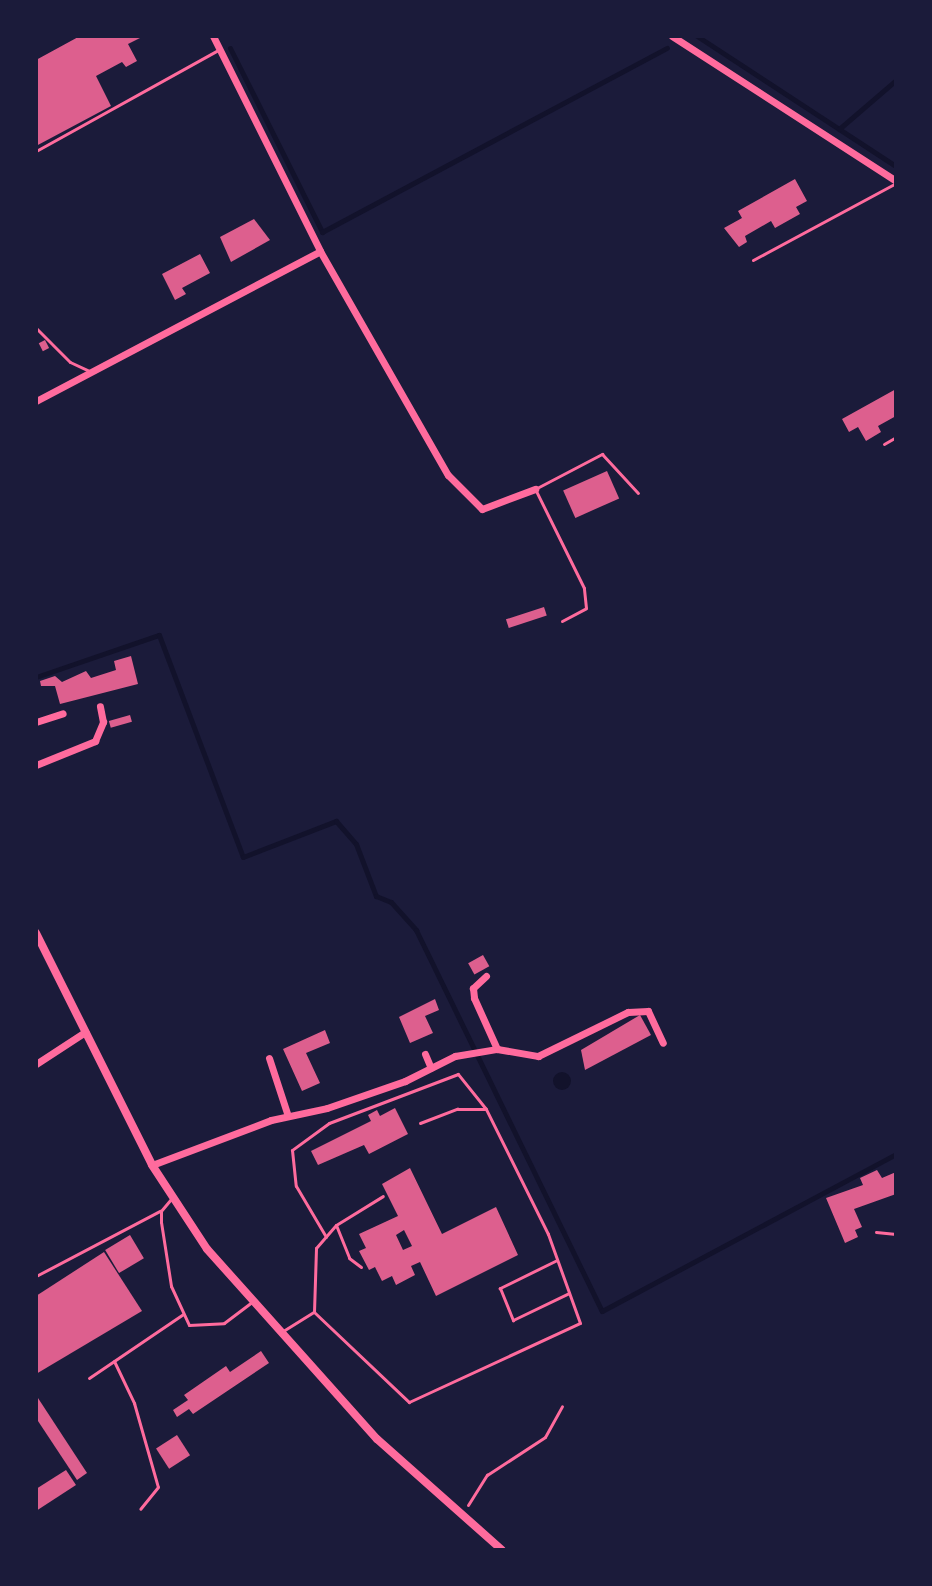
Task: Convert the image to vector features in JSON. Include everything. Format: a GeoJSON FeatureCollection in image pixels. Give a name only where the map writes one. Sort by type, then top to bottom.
{"type":"FeatureCollection","features":[{"type":"Feature","properties":{"kind":"street"},"geometry":{"type":"LineString","coordinates":[[213,36],[320,251],[448,475],[482,509],[535,489]]}},
{"type":"Feature","properties":{"kind":"street"},"geometry":{"type":"LineString","coordinates":[[672,36],[896,182]]}},
{"type":"Feature","properties":{"kind":"street"},"geometry":{"type":"LineString","coordinates":[[36,401],[320,251]]}},
{"type":"Feature","properties":{"kind":"street"},"geometry":{"type":"LineString","coordinates":[[36,765],[95,741],[103,722],[100,706]]}},
{"type":"Feature","properties":{"kind":"street"},"geometry":{"type":"LineString","coordinates":[[36,722],[63,713]]}},
{"type":"Feature","properties":{"kind":"street"},"geometry":{"type":"LineString","coordinates":[[36,933],[171,1199],[251,1303],[377,1439],[461,1517],[502,1550]]}},
{"type":"Feature","properties":{"kind":"street"},"geometry":{"type":"LineString","coordinates":[[486,976],[473,988],[474,998],[497,1049]]}},
{"type":"Feature","properties":{"kind":"street"},"geometry":{"type":"LineString","coordinates":[[152,1165],[288,1116],[327,1108],[455,1056],[497,1049],[538,1056],[628,1012],[648,1011],[663,1043]]}},
{"type":"Feature","properties":{"kind":"street"},"geometry":{"type":"LineString","coordinates":[[36,1064],[85,1032]]}},
{"type":"Feature","properties":{"kind":"street"},"geometry":{"type":"LineString","coordinates":[[425,1054],[431,1068]]}},
{"type":"Feature","properties":{"kind":"street"},"geometry":{"type":"LineString","coordinates":[[269,1058],[288,1116]]}},
{"type":"Feature","properties":{"kind":"lane"},"geometry":{"type":"LineString","coordinates":[[36,151],[219,50]]}},
{"type":"Feature","properties":{"kind":"lane"},"geometry":{"type":"LineString","coordinates":[[753,260],[896,182]]}},
{"type":"Feature","properties":{"kind":"lane"},"geometry":{"type":"LineString","coordinates":[[36,328],[70,362],[89,371]]}},
{"type":"Feature","properties":{"kind":"lane"},"geometry":{"type":"LineString","coordinates":[[884,444],[896,437]]}},
{"type":"Feature","properties":{"kind":"lane"},"geometry":{"type":"LineString","coordinates":[[562,621],[586,608],[584,588],[535,489],[602,454],[638,493]]}},
{"type":"Feature","properties":{"kind":"lane"},"geometry":{"type":"LineString","coordinates":[[326,1237],[296,1186],[292,1150],[329,1123],[458,1074],[486,1109],[557,1260],[580,1323],[409,1402],[314,1312],[316,1248],[326,1237],[336,1225],[383,1196]]}},
{"type":"Feature","properties":{"kind":"lane"},"geometry":{"type":"LineString","coordinates":[[420,1123],[457,1109],[486,1109]]}},
{"type":"Feature","properties":{"kind":"lane"},"geometry":{"type":"LineString","coordinates":[[36,1276],[161,1211],[171,1199]]}},
{"type":"Feature","properties":{"kind":"lane"},"geometry":{"type":"LineString","coordinates":[[161,1211],[171,1286],[189,1325],[224,1323],[251,1303]]}},
{"type":"Feature","properties":{"kind":"lane"},"geometry":{"type":"LineString","coordinates":[[336,1225],[349,1258],[361,1267]]}},
{"type":"Feature","properties":{"kind":"lane"},"geometry":{"type":"LineString","coordinates":[[876,1232],[896,1234]]}},
{"type":"Feature","properties":{"kind":"lane"},"geometry":{"type":"LineString","coordinates":[[557,1260],[500,1288],[513,1320],[569,1293]]}},
{"type":"Feature","properties":{"kind":"lane"},"geometry":{"type":"LineString","coordinates":[[280,1333],[314,1312]]}},
{"type":"Feature","properties":{"kind":"lane"},"geometry":{"type":"LineString","coordinates":[[89,1378],[183,1314]]}},
{"type":"Feature","properties":{"kind":"lane"},"geometry":{"type":"LineString","coordinates":[[114,1361],[134,1403],[158,1487],[140,1509]]}},
{"type":"Feature","properties":{"kind":"path"},"geometry":{"type":"LineString","coordinates":[[461,1517],[487,1475],[545,1437],[562,1406]]}},
{"type":"Feature","properties":{"kind":"shaded area"},"geometry":{"type":"Polygon","coordinates":[[[558,1072],[566,1072],[571,1081],[569,1088],[558,1090],[553,1085],[553,1077],[558,1072]]]}},
{"type":"Feature","properties":{"kind":"building"},"geometry":{"type":"Polygon","coordinates":[[[80,36],[144,36],[128,44],[137,61],[126,67],[122,62],[96,76],[111,106],[36,146],[36,60],[80,36]]]}},
{"type":"Feature","properties":{"kind":"building"},"geometry":{"type":"Polygon","coordinates":[[[795,179],[807,201],[796,207],[800,214],[775,228],[771,221],[745,236],[747,242],[739,247],[724,228],[742,218],[738,211],[795,179]]]}},
{"type":"Feature","properties":{"kind":"building"},"geometry":{"type":"Polygon","coordinates":[[[254,219],[270,240],[231,262],[220,237],[254,219]]]}},
{"type":"Feature","properties":{"kind":"building"},"geometry":{"type":"Polygon","coordinates":[[[200,254],[210,273],[182,288],[186,294],[175,300],[162,274],[200,254]]]}},
{"type":"Feature","properties":{"kind":"building"},"geometry":{"type":"Polygon","coordinates":[[[45,340],[49,348],[43,351],[39,343],[45,340]]]}},
{"type":"Feature","properties":{"kind":"building"},"geometry":{"type":"Polygon","coordinates":[[[896,389],[896,416],[878,426],[881,432],[866,441],[858,427],[849,432],[842,419],[896,389]]]}},
{"type":"Feature","properties":{"kind":"building"},"geometry":{"type":"Polygon","coordinates":[[[607,471],[619,498],[575,518],[563,491],[607,471]]]}},
{"type":"Feature","properties":{"kind":"building"},"geometry":{"type":"Polygon","coordinates":[[[544,607],[547,616],[509,628],[506,619],[544,607]]]}},
{"type":"Feature","properties":{"kind":"building"},"geometry":{"type":"Polygon","coordinates":[[[131,656],[138,684],[60,704],[55,686],[41,686],[40,681],[55,676],[62,682],[86,671],[91,678],[116,670],[114,661],[131,656]]]}},
{"type":"Feature","properties":{"kind":"building"},"geometry":{"type":"Polygon","coordinates":[[[130,715],[132,722],[111,728],[109,721],[130,715]]]}},
{"type":"Feature","properties":{"kind":"building"},"geometry":{"type":"Polygon","coordinates":[[[483,955],[489,966],[474,975],[468,963],[483,955]]]}},
{"type":"Feature","properties":{"kind":"building"},"geometry":{"type":"Polygon","coordinates":[[[435,999],[439,1010],[425,1016],[433,1033],[410,1043],[399,1017],[435,999]]]}},
{"type":"Feature","properties":{"kind":"building"},"geometry":{"type":"Polygon","coordinates":[[[640,1015],[651,1035],[585,1070],[581,1050],[640,1015]]]}},
{"type":"Feature","properties":{"kind":"building"},"geometry":{"type":"Polygon","coordinates":[[[325,1030],[330,1043],[306,1053],[320,1083],[302,1091],[283,1049],[325,1030]]]}},
{"type":"Feature","properties":{"kind":"building"},"geometry":{"type":"Polygon","coordinates":[[[395,1108],[408,1134],[369,1154],[364,1145],[318,1165],[311,1151],[371,1121],[368,1115],[377,1110],[380,1116],[395,1108]]]}},
{"type":"Feature","properties":{"kind":"building"},"geometry":{"type":"Polygon","coordinates":[[[410,1168],[442,1234],[496,1207],[518,1255],[436,1296],[420,1262],[411,1266],[415,1275],[396,1285],[392,1276],[382,1281],[375,1267],[369,1270],[359,1251],[366,1248],[359,1234],[398,1216],[382,1184],[410,1168]],[[404,1230],[396,1235],[403,1250],[412,1246],[404,1230]]]}},
{"type":"Feature","properties":{"kind":"building"},"geometry":{"type":"Polygon","coordinates":[[[877,1170],[882,1178],[896,1172],[896,1194],[854,1209],[862,1227],[855,1230],[858,1237],[845,1243],[826,1198],[863,1185],[860,1178],[877,1170]]]}},
{"type":"Feature","properties":{"kind":"building"},"geometry":{"type":"Polygon","coordinates":[[[130,1235],[144,1258],[119,1273],[105,1250],[130,1235]]]}},
{"type":"Feature","properties":{"kind":"building"},"geometry":{"type":"Polygon","coordinates":[[[104,1252],[142,1311],[36,1374],[36,1296],[104,1252]]]}},
{"type":"Feature","properties":{"kind":"building"},"geometry":{"type":"Polygon","coordinates":[[[261,1351],[269,1363],[193,1414],[189,1409],[177,1417],[173,1410],[188,1400],[184,1395],[226,1366],[230,1372],[261,1351]]]}},
{"type":"Feature","properties":{"kind":"building"},"geometry":{"type":"Polygon","coordinates":[[[36,1395],[87,1473],[77,1480],[36,1418],[36,1395]]]}},
{"type":"Feature","properties":{"kind":"building"},"geometry":{"type":"Polygon","coordinates":[[[177,1435],[190,1455],[169,1469],[156,1449],[177,1435]]]}},
{"type":"Feature","properties":{"kind":"building"},"geometry":{"type":"Polygon","coordinates":[[[66,1470],[76,1485],[36,1511],[36,1489],[66,1470]]]}},
{"type":"Feature","properties":{"kind":"waterway"},"geometry":{"type":"LineString","coordinates":[[697,36],[896,166]]}},
{"type":"Feature","properties":{"kind":"waterway"},"geometry":{"type":"LineString","coordinates":[[230,48],[322,232],[667,48]]}},
{"type":"Feature","properties":{"kind":"waterway"},"geometry":{"type":"LineString","coordinates":[[839,129],[896,80]]}},
{"type":"Feature","properties":{"kind":"waterway"},"geometry":{"type":"LineString","coordinates":[[36,677],[159,635],[243,857],[336,821],[356,844],[376,896],[391,902],[416,930],[602,1311],[896,1154]]}}]}
